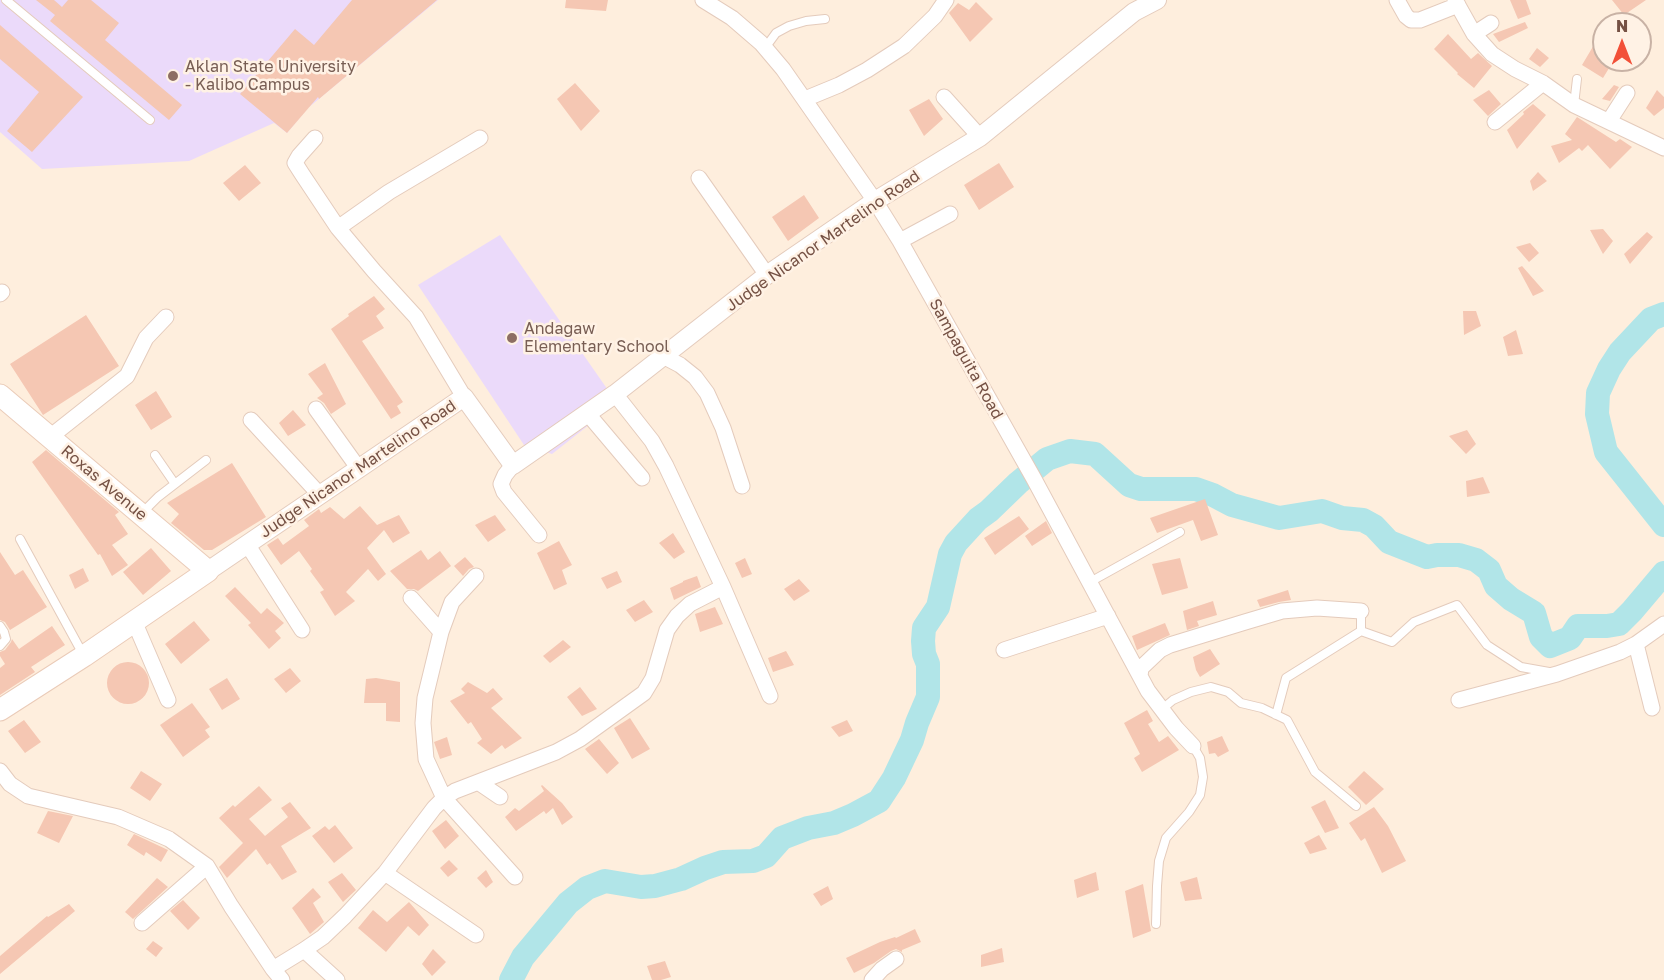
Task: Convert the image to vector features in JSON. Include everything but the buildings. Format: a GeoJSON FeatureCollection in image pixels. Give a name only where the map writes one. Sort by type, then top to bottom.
{"type":"FeatureCollection","features":[{"type":"Feature","properties":{"kind":"main road","name":"Roxas Avenue"},"geometry":{"type":"LineString","coordinates":[[0,395],[208,571]]}},
{"type":"Feature","properties":{"kind":"main road","name":"Judge Nicanor Martelino Road"},"geometry":{"type":"LineString","coordinates":[[1,707],[84,656],[208,571]]}},
{"type":"Feature","properties":{"kind":"street","name":"Sampaguita Road"},"geometry":{"type":"LineString","coordinates":[[703,0],[732,18],[765,48],[805,99],[876,201],[1030,474],[1140,676],[1161,710],[1193,746]]}},
{"type":"Feature","properties":{"kind":"street"},"geometry":{"type":"LineString","coordinates":[[805,99],[849,80],[904,46],[935,16],[946,0]]}},
{"type":"Feature","properties":{"kind":"street","name":"Judge Nicanor Martelino Road"},"geometry":{"type":"LineString","coordinates":[[208,571],[464,398],[513,465],[615,394],[767,275],[876,201],[980,137],[1134,12],[1157,0]]}},
{"type":"Feature","properties":{"kind":"street"},"geometry":{"type":"LineString","coordinates":[[1397,0],[1406,16],[1411,20],[1420,20],[1457,3],[1474,34],[1492,54],[1543,83],[1574,105],[1664,148]]}},
{"type":"Feature","properties":{"kind":"street"},"geometry":{"type":"LineString","coordinates":[[1474,34],[1491,23]]}},
{"type":"Feature","properties":{"kind":"street"},"geometry":{"type":"LineString","coordinates":[[1495,122],[1543,83]]}},
{"type":"Feature","properties":{"kind":"street"},"geometry":{"type":"LineString","coordinates":[[1609,121],[1627,93]]}},
{"type":"Feature","properties":{"kind":"street"},"geometry":{"type":"LineString","coordinates":[[944,97],[980,137]]}},
{"type":"Feature","properties":{"kind":"street"},"geometry":{"type":"LineString","coordinates":[[315,138],[295,163],[338,228],[416,317],[464,398]]}},
{"type":"Feature","properties":{"kind":"street"},"geometry":{"type":"LineString","coordinates":[[338,228],[389,192],[480,138]]}},
{"type":"Feature","properties":{"kind":"street"},"geometry":{"type":"LineString","coordinates":[[699,178],[767,275]]}},
{"type":"Feature","properties":{"kind":"street"},"geometry":{"type":"LineString","coordinates":[[900,241],[950,214]]}},
{"type":"Feature","properties":{"kind":"street"},"geometry":{"type":"LineString","coordinates":[[50,437],[127,376],[146,338],[166,317]]}},
{"type":"Feature","properties":{"kind":"street"},"geometry":{"type":"LineString","coordinates":[[663,356],[680,365],[695,377],[707,393],[719,418],[742,486]]}},
{"type":"Feature","properties":{"kind":"street"},"geometry":{"type":"LineString","coordinates":[[615,394],[652,441],[666,466],[723,587],[770,696]]}},
{"type":"Feature","properties":{"kind":"street"},"geometry":{"type":"LineString","coordinates":[[316,409],[358,469]]}},
{"type":"Feature","properties":{"kind":"street"},"geometry":{"type":"LineString","coordinates":[[588,414],[642,478]]}},
{"type":"Feature","properties":{"kind":"street"},"geometry":{"type":"LineString","coordinates":[[251,420],[320,495]]}},
{"type":"Feature","properties":{"kind":"street"},"geometry":{"type":"LineString","coordinates":[[513,465],[501,484],[504,492],[539,535]]}},
{"type":"Feature","properties":{"kind":"street"},"geometry":{"type":"LineString","coordinates":[[247,544],[302,630]]}},
{"type":"Feature","properties":{"kind":"street"},"geometry":{"type":"LineString","coordinates":[[476,576],[452,602],[441,632],[425,698],[423,723],[426,759],[444,798],[515,877]]}},
{"type":"Feature","properties":{"kind":"street"},"geometry":{"type":"LineString","coordinates":[[0,771],[10,784],[28,796],[118,817],[169,839],[207,866],[231,906],[278,974],[345,916],[385,873],[444,798],[455,791],[556,752],[580,739],[644,693],[653,678],[667,630],[677,616],[690,604],[723,587]]}},
{"type":"Feature","properties":{"kind":"street"},"geometry":{"type":"LineString","coordinates":[[411,598],[441,632]]}},
{"type":"Feature","properties":{"kind":"street"},"geometry":{"type":"LineString","coordinates":[[1140,676],[1141,668],[1160,650],[1170,645],[1282,611],[1317,608],[1361,611]]}},
{"type":"Feature","properties":{"kind":"street"},"geometry":{"type":"LineString","coordinates":[[1004,650],[1108,616]]}},
{"type":"Feature","properties":{"kind":"street"},"geometry":{"type":"LineString","coordinates":[[134,621],[168,700]]}},
{"type":"Feature","properties":{"kind":"street"},"geometry":{"type":"LineString","coordinates":[[1459,700],[1557,674],[1620,652],[1636,644],[1664,624]]}},
{"type":"Feature","properties":{"kind":"street"},"geometry":{"type":"LineString","coordinates":[[1636,644],[1652,708]]}},
{"type":"Feature","properties":{"kind":"street"},"geometry":{"type":"LineString","coordinates":[[478,782],[500,797]]}},
{"type":"Feature","properties":{"kind":"street"},"geometry":{"type":"LineString","coordinates":[[142,923],[207,866]]}},
{"type":"Feature","properties":{"kind":"street"},"geometry":{"type":"LineString","coordinates":[[385,873],[476,935]]}},
{"type":"Feature","properties":{"kind":"street"},"geometry":{"type":"LineString","coordinates":[[304,950],[337,980]]}},
{"type":"Feature","properties":{"kind":"street"},"geometry":{"type":"LineString","coordinates":[[872,980],[896,959]]}},
{"type":"Feature","properties":{"kind":"lane"},"geometry":{"type":"LineString","coordinates":[[6,0],[150,120]]}},
{"type":"Feature","properties":{"kind":"lane"},"geometry":{"type":"LineString","coordinates":[[765,48],[776,33],[789,26],[825,19]]}},
{"type":"Feature","properties":{"kind":"lane"},"geometry":{"type":"LineString","coordinates":[[1574,105],[1577,79]]}},
{"type":"Feature","properties":{"kind":"lane"},"geometry":{"type":"LineString","coordinates":[[154,455],[175,484]]}},
{"type":"Feature","properties":{"kind":"lane"},"geometry":{"type":"LineString","coordinates":[[141,514],[158,497],[206,460]]}},
{"type":"Feature","properties":{"kind":"lane"},"geometry":{"type":"LineString","coordinates":[[1090,582],[1180,532]]}},
{"type":"Feature","properties":{"kind":"lane"},"geometry":{"type":"LineString","coordinates":[[20,538],[84,656]]}},
{"type":"Feature","properties":{"kind":"lane"},"geometry":{"type":"LineString","coordinates":[[1276,715],[1286,678],[1361,632],[1392,642],[1414,622],[1457,605],[1487,645],[1521,667],[1557,674]]}},
{"type":"Feature","properties":{"kind":"lane"},"geometry":{"type":"LineString","coordinates":[[1361,611],[1361,632]]}},
{"type":"Feature","properties":{"kind":"lane"},"geometry":{"type":"LineString","coordinates":[[0,626],[6,639],[0,646]]}},
{"type":"Feature","properties":{"kind":"lane"},"geometry":{"type":"LineString","coordinates":[[1161,710],[1173,700],[1211,687],[1228,692],[1241,703],[1262,708],[1287,720],[1315,772],[1356,806]]}},
{"type":"Feature","properties":{"kind":"lane"},"geometry":{"type":"LineString","coordinates":[[1156,924],[1159,861],[1166,838],[1189,812],[1200,795],[1203,777],[1200,758],[1193,746]]}},
{"type":"Feature","properties":{"kind":"shaded area","name":"Aklan State University - Kalibo Campus"},"geometry":{"type":"Polygon","coordinates":[[[0,0],[438,0],[308,108],[287,133],[274,123],[189,161],[42,169],[0,132],[0,0]]]}},
{"type":"Feature","properties":{"kind":"shaded area","name":"Andagaw Elementary School"},"geometry":{"type":"Polygon","coordinates":[[[500,235],[617,403],[552,454],[524,445],[418,285],[500,235]]]}},
{"type":"Feature","properties":{"kind":"waterway"},"geometry":{"type":"LineString","coordinates":[[1664,314],[1651,319],[1620,352],[1598,393],[1597,414],[1606,452],[1664,525]]}},
{"type":"Feature","properties":{"kind":"waterway"},"geometry":{"type":"LineString","coordinates":[[511,980],[523,957],[568,903],[587,888],[605,881],[641,887],[655,886],[681,879],[723,862],[753,861],[766,856],[782,838],[808,828],[834,823],[879,801],[894,778],[912,740],[928,697],[928,664],[924,654],[924,628],[938,607],[950,554],[956,543],[978,519],[1047,459],[1070,451],[1095,454],[1129,485],[1141,489],[1196,489],[1232,505],[1279,518],[1322,511],[1342,518],[1363,520],[1374,526],[1389,542],[1427,557],[1459,555],[1476,560],[1489,570],[1496,586],[1511,599],[1534,613],[1541,637],[1550,646],[1570,638],[1578,626],[1619,624],[1664,573]]}},
{"type":"Feature","properties":{"kind":"place","name":"Aklan State University - Kalibo Campus"},"geometry":{"type":"Point","coordinates":[173,76]}},
{"type":"Feature","properties":{"kind":"place","name":"Andagaw Elementary School"},"geometry":{"type":"Point","coordinates":[512,338]}}]}
